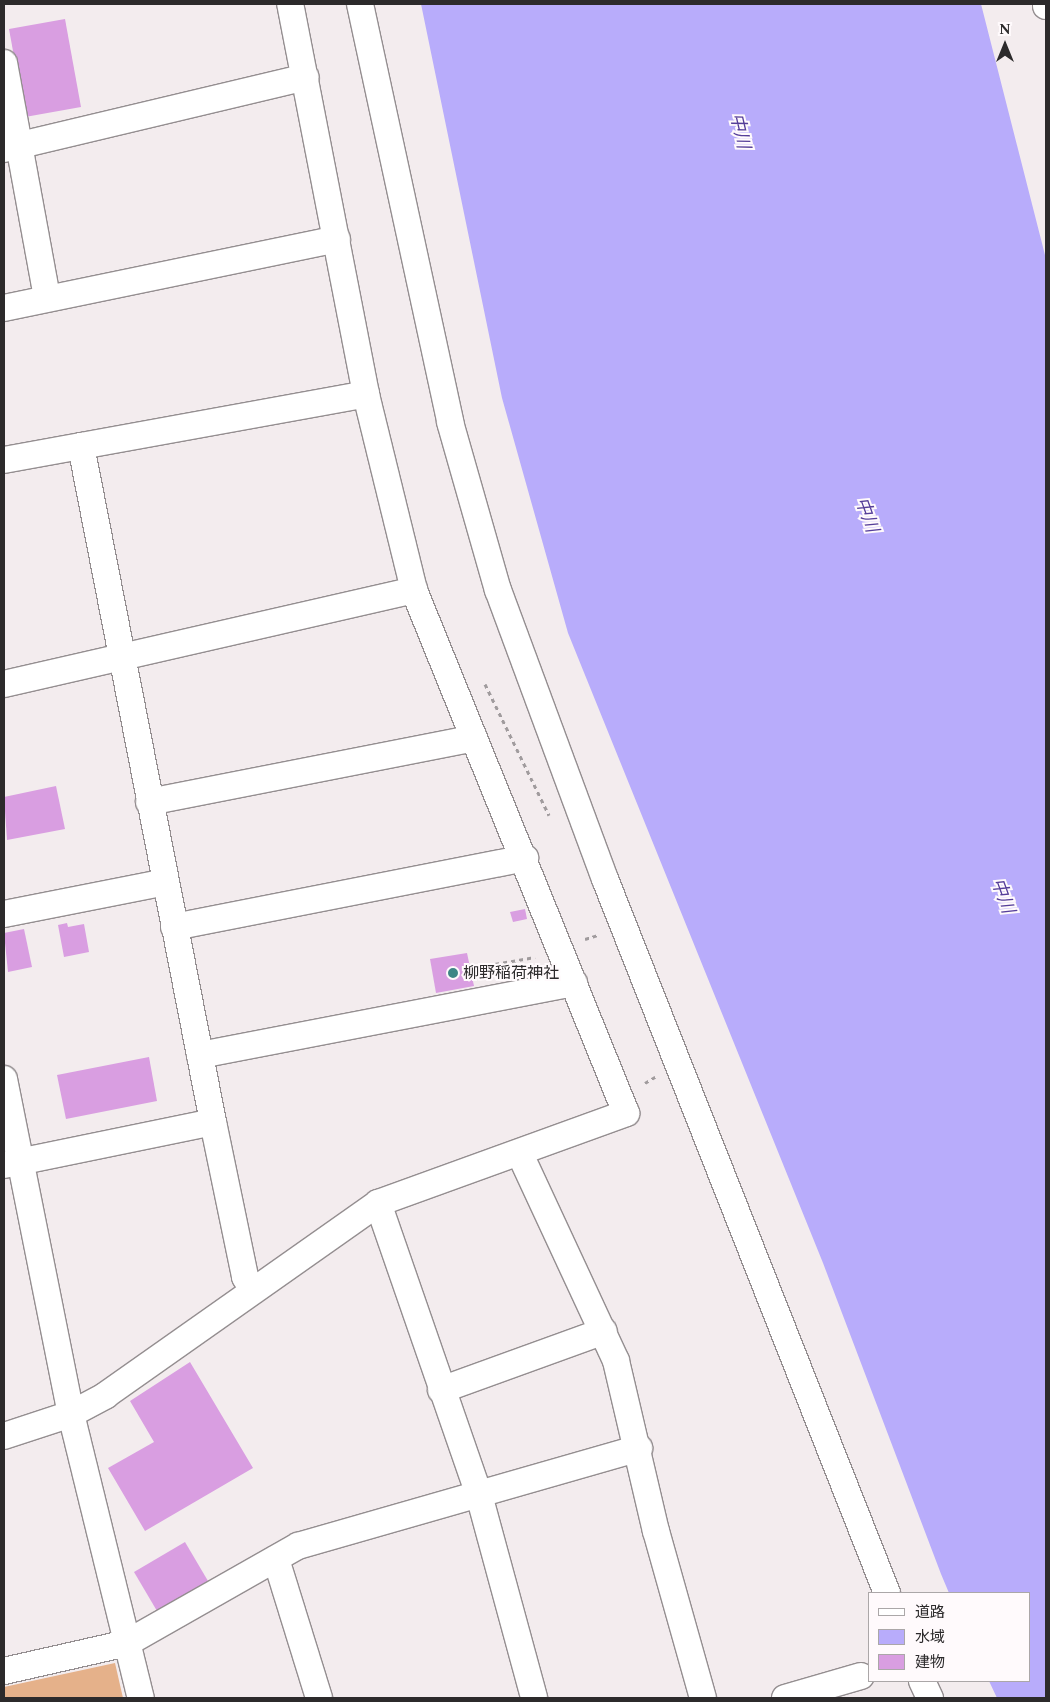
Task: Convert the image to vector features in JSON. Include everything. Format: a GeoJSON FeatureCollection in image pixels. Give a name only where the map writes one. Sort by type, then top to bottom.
{"type":"FeatureCollection","features":[{"type":"Feature","properties":{"kind":"street"},"geometry":{"type":"LineString","coordinates":[[4,1436],[71,1414],[106,1395],[378,1203],[520,1154],[626,1113],[525,858],[414,590],[366,394],[306,78],[290,4]]}},
{"type":"Feature","properties":{"kind":"street"},"geometry":{"type":"LineString","coordinates":[[360,4],[468,498],[532,690],[887,1592]]}},
{"type":"Feature","properties":{"kind":"street"},"geometry":{"type":"LineString","coordinates":[[4,63],[12,147],[48,298]]}},
{"type":"Feature","properties":{"kind":"street"},"geometry":{"type":"LineString","coordinates":[[12,147],[306,78]]}},
{"type":"Feature","properties":{"kind":"street"},"geometry":{"type":"LineString","coordinates":[[4,308],[337,239]]}},
{"type":"Feature","properties":{"kind":"street"},"geometry":{"type":"LineString","coordinates":[[4,460],[366,394]]}},
{"type":"Feature","properties":{"kind":"street"},"geometry":{"type":"LineString","coordinates":[[81,446],[120,658],[212,1122],[245,1278],[253,1290]]}},
{"type":"Feature","properties":{"kind":"street"},"geometry":{"type":"LineString","coordinates":[[4,684],[414,590]]}},
{"type":"Feature","properties":{"kind":"street"},"geometry":{"type":"LineString","coordinates":[[149,802],[474,738]]}},
{"type":"Feature","properties":{"kind":"street"},"geometry":{"type":"LineString","coordinates":[[174,927],[525,858]]}},
{"type":"Feature","properties":{"kind":"street"},"geometry":{"type":"LineString","coordinates":[[4,914],[165,882]]}},
{"type":"Feature","properties":{"kind":"street"},"geometry":{"type":"LineString","coordinates":[[200,1055],[574,982]]}},
{"type":"Feature","properties":{"kind":"street"},"geometry":{"type":"LineString","coordinates":[[4,1079],[12,1162],[71,1414],[141,1698]]}},
{"type":"Feature","properties":{"kind":"street"},"geometry":{"type":"LineString","coordinates":[[12,1162],[212,1122]]}},
{"type":"Feature","properties":{"kind":"street"},"geometry":{"type":"LineString","coordinates":[[520,1154],[604,1331],[639,1448],[656,1531],[703,1698]]}},
{"type":"Feature","properties":{"kind":"street"},"geometry":{"type":"LineString","coordinates":[[378,1203],[479,1495],[534,1698]]}},
{"type":"Feature","properties":{"kind":"street"},"geometry":{"type":"LineString","coordinates":[[442,1390],[604,1331]]}},
{"type":"Feature","properties":{"kind":"street"},"geometry":{"type":"LineString","coordinates":[[4,1671],[127,1643],[298,1546],[639,1448]]}},
{"type":"Feature","properties":{"kind":"street"},"geometry":{"type":"LineString","coordinates":[[276,1559],[319,1698]]}},
{"type":"Feature","properties":{"kind":"street"},"geometry":{"type":"LineString","coordinates":[[785,1698],[861,1676]]}},
{"type":"Feature","properties":{"kind":"street"},"geometry":{"type":"LineString","coordinates":[[922,1682],[930,1698]]}},
{"type":"Feature","properties":{"kind":"path"},"geometry":{"type":"LineString","coordinates":[[480,674],[550,817]]}},
{"type":"Feature","properties":{"kind":"path"},"geometry":{"type":"LineString","coordinates":[[472,968],[562,953]]}},
{"type":"Feature","properties":{"kind":"path"},"geometry":{"type":"LineString","coordinates":[[648,1089],[644,1081],[679,1068]]}},
{"type":"Feature","properties":{"kind":"shaded area"},"geometry":{"type":"Polygon","coordinates":[[[115,1663],[123,1698],[4,1698],[4,1687],[115,1663]]]}},
{"type":"Feature","properties":{"kind":"water","name":"中川"},"geometry":{"type":"Polygon","coordinates":[[[421,4],[981,4],[1046,259],[1046,1698],[997,1698],[989,1682],[1030,1682],[1030,1592],[949,1592],[941,1574],[823,1263],[568,633],[502,398],[421,4]]]}},
{"type":"Feature","properties":{"kind":"building"},"geometry":{"type":"Polygon","coordinates":[[[65,19],[81,107],[25,117],[9,29],[65,19]]]}},
{"type":"Feature","properties":{"kind":"building"},"geometry":{"type":"Polygon","coordinates":[[[56,786],[65,829],[7,840],[4,797],[56,786]]]}},
{"type":"Feature","properties":{"kind":"building"},"geometry":{"type":"Polygon","coordinates":[[[525,909],[527,919],[513,922],[510,912],[525,909]]]}},
{"type":"Feature","properties":{"kind":"building"},"geometry":{"type":"Polygon","coordinates":[[[67,923],[68,927],[84,924],[89,952],[64,957],[58,925],[67,923]]]}},
{"type":"Feature","properties":{"kind":"building"},"geometry":{"type":"Polygon","coordinates":[[[24,929],[32,967],[8,972],[4,933],[24,929]]]}},
{"type":"Feature","properties":{"kind":"building"},"geometry":{"type":"Polygon","coordinates":[[[467,953],[474,986],[436,993],[430,959],[467,953]]]}},
{"type":"Feature","properties":{"kind":"building"},"geometry":{"type":"Polygon","coordinates":[[[149,1057],[157,1101],[66,1119],[57,1075],[149,1057]]]}},
{"type":"Feature","properties":{"kind":"building"},"geometry":{"type":"Polygon","coordinates":[[[190,1362],[253,1468],[145,1531],[108,1468],[154,1442],[130,1401],[190,1362]]]}},
{"type":"Feature","properties":{"kind":"building"},"geometry":{"type":"Polygon","coordinates":[[[185,1542],[208,1581],[157,1611],[134,1572],[185,1542]]]}},
{"type":"Feature","properties":{"kind":"place","name":"柳野稲荷神社"},"geometry":{"type":"Point","coordinates":[453,973]}}]}
